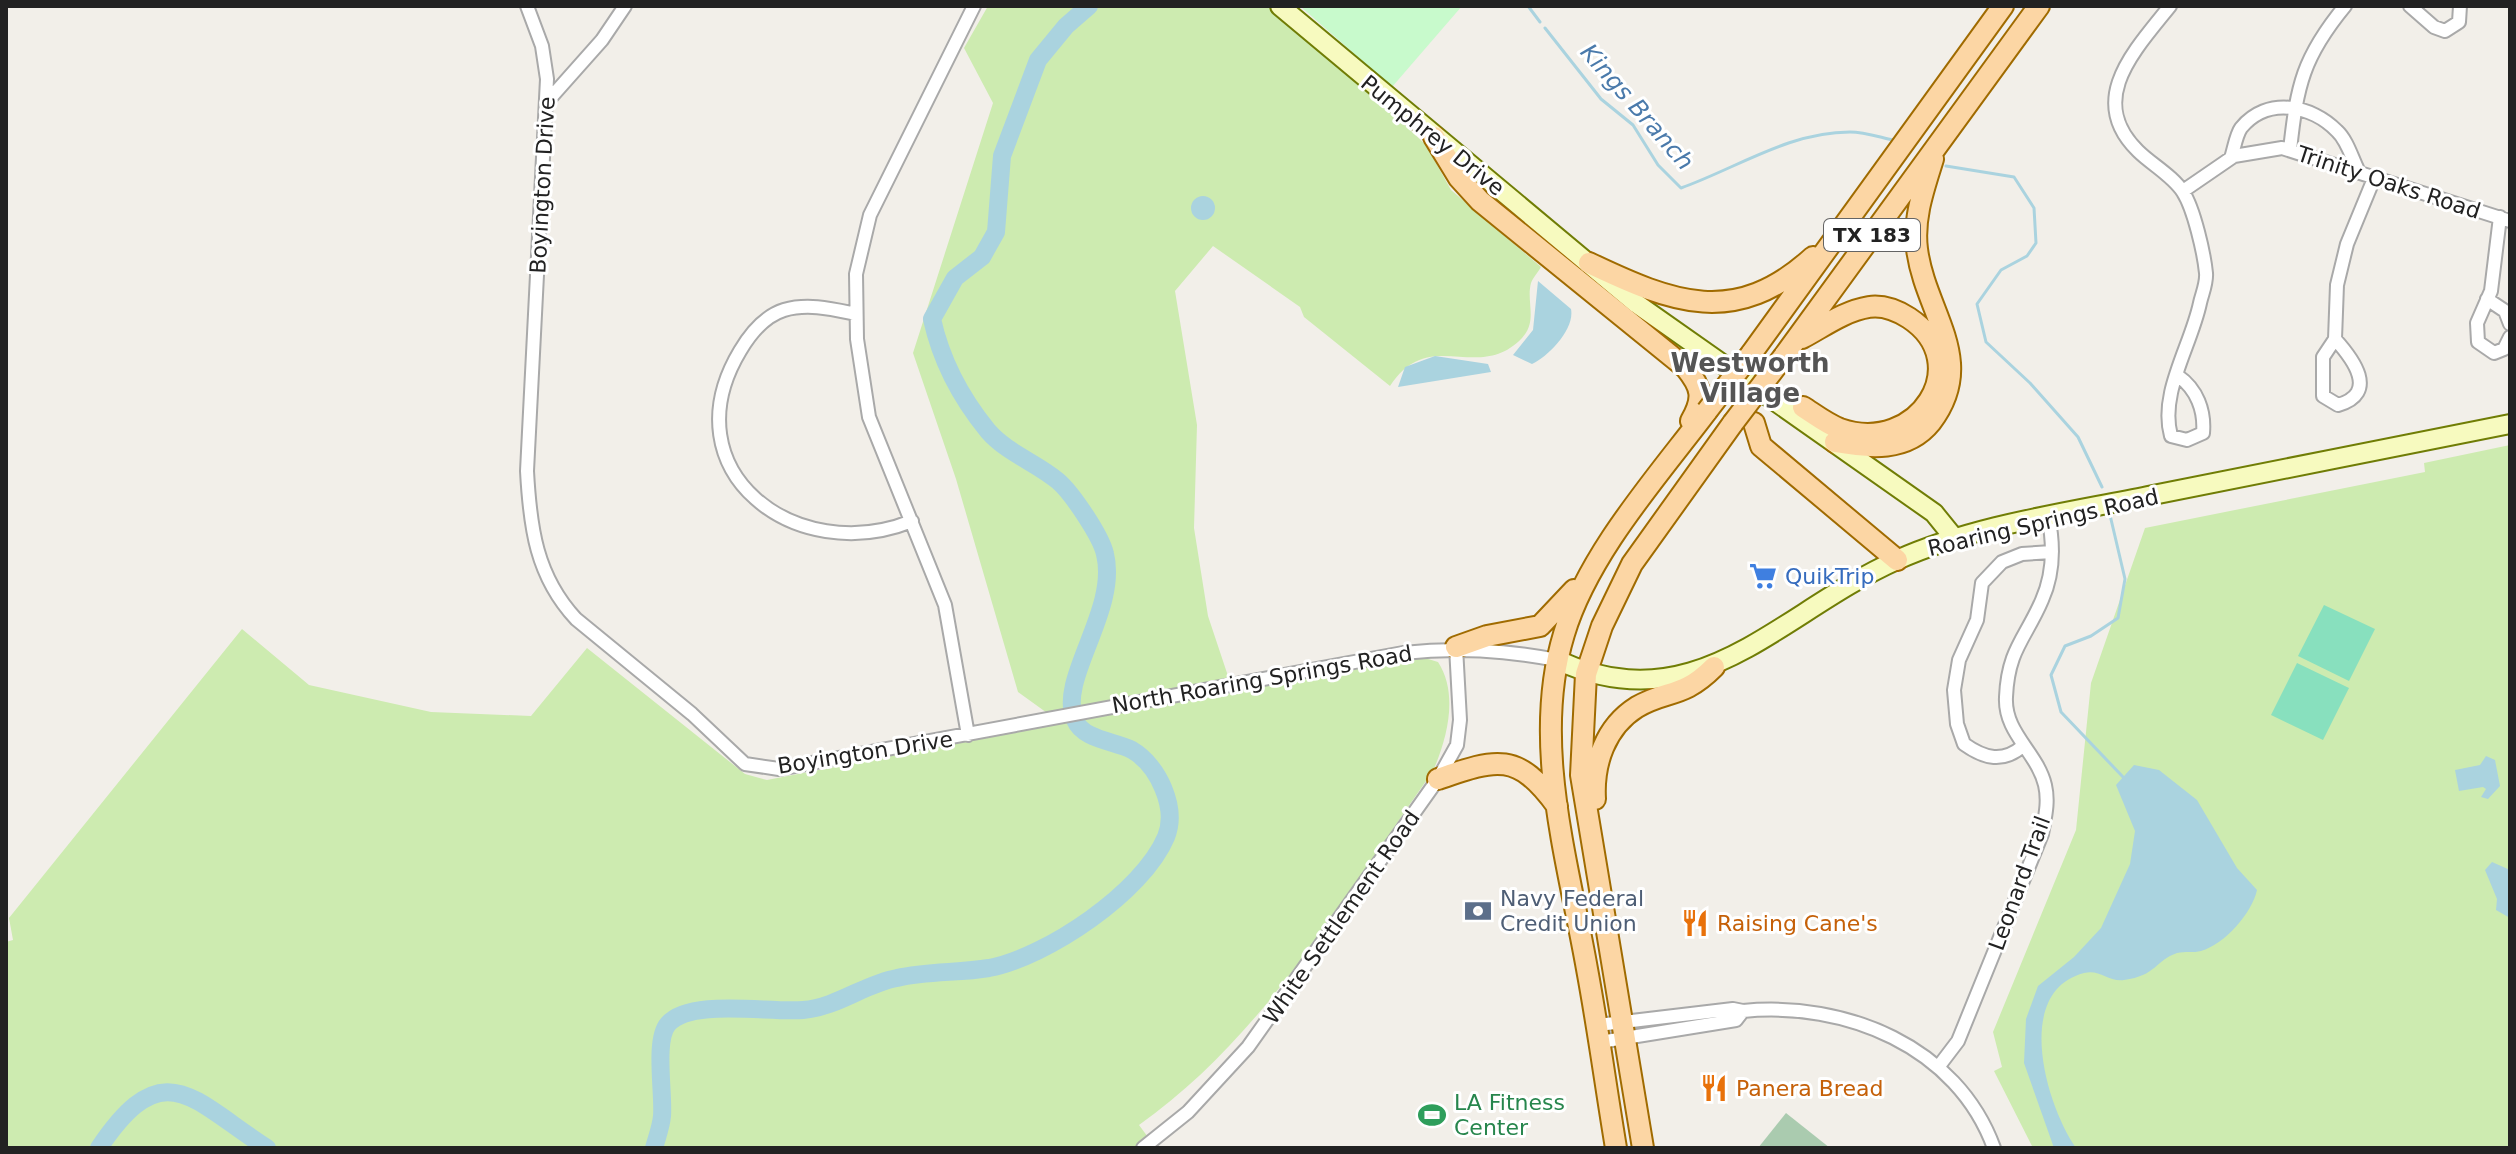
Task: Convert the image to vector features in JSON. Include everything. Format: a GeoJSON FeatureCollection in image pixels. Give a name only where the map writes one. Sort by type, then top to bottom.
{"type":"FeatureCollection","features":[{"type":"Feature","properties":{"kind":"main road","name":"TX 183"},"geometry":{"type":"LineString","coordinates":[[1616,1148],[1559,808],[1550,735],[1557,660],[1571,614],[1621,528],[1956,75],[2003,6]]}},
{"type":"Feature","properties":{"kind":"main road","name":"TX 183"},"geometry":{"type":"LineString","coordinates":[[1643,1148],[1581,775],[1586,674],[1602,626],[1643,545],[2039,6]]}},
{"type":"Feature","properties":{"kind":"main road"},"geometry":{"type":"LineString","coordinates":[[1956,75],[1976,91]]}},
{"type":"Feature","properties":{"kind":"main road"},"geometry":{"type":"LineString","coordinates":[[1434,137],[1459,178],[1480,201],[1686,368],[1696,380],[1702,403],[1667,464]]}},
{"type":"Feature","properties":{"kind":"main road"},"geometry":{"type":"LineString","coordinates":[[1835,442],[1866,447],[1901,445],[1928,425],[1947,397],[1952,377],[1950,357],[1921,272],[1917,245],[1921,197],[1939,141]]}},
{"type":"Feature","properties":{"kind":"main road"},"geometry":{"type":"LineString","coordinates":[[1589,263],[1645,290],[1716,305],[1750,297],[1774,285],[1803,266],[1839,232]]}},
{"type":"Feature","properties":{"kind":"main road"},"geometry":{"type":"LineString","coordinates":[[1803,407],[1839,428],[1867,434],[1896,430],[1920,417],[1935,391],[1939,360],[1925,331],[1900,312],[1884,308],[1869,307],[1840,316],[1789,349],[1754,423],[1761,446],[1897,560]]}},
{"type":"Feature","properties":{"kind":"main road"},"geometry":{"type":"LineString","coordinates":[[1621,528],[1643,545]]}},
{"type":"Feature","properties":{"kind":"main road"},"geometry":{"type":"LineString","coordinates":[[1456,647],[1487,636],[1540,626],[1560,608],[1602,556]]}},
{"type":"Feature","properties":{"kind":"main road"},"geometry":{"type":"LineString","coordinates":[[1598,878],[1602,859],[1594,778],[1597,759],[1606,742],[1621,721],[1638,707],[1695,686],[1714,667]]}},
{"type":"Feature","properties":{"kind":"main road"},"geometry":{"type":"LineString","coordinates":[[1438,779],[1485,764],[1509,763],[1525,770],[1559,808]]}},
{"type":"Feature","properties":{"kind":"street","name":"Boyington Drive"},"geometry":{"type":"LineString","coordinates":[[527,6],[542,46],[546,103],[527,471],[529,520],[538,555],[549,585],[561,603],[621,660],[692,714],[745,764],[779,769],[968,735],[945,605],[869,417],[856,314],[856,274],[870,215],[974,6]]}},
{"type":"Feature","properties":{"kind":"street"},"geometry":{"type":"LineString","coordinates":[[546,103],[593,51],[625,6]]}},
{"type":"Feature","properties":{"kind":"street","name":"Pumphrey Drive"},"geometry":{"type":"LineString","coordinates":[[1280,6],[1589,263]]}},
{"type":"Feature","properties":{"kind":"street"},"geometry":{"type":"LineString","coordinates":[[2170,6],[2126,67],[2113,103],[2114,120],[2121,133],[2183,191],[2206,276],[2194,330],[2168,397],[2165,417],[2171,436],[2187,440],[2203,433],[2204,418],[2189,384],[2178,376]]}},
{"type":"Feature","properties":{"kind":"street"},"geometry":{"type":"LineString","coordinates":[[2290,150],[2296,89],[2318,39],[2345,6]]}},
{"type":"Feature","properties":{"kind":"street"},"geometry":{"type":"LineString","coordinates":[[2410,6],[2434,27],[2445,31],[2459,22],[2460,6]]}},
{"type":"Feature","properties":{"kind":"street"},"geometry":{"type":"LineString","coordinates":[[2231,158],[2240,129],[2263,111],[2294,107],[2319,116],[2340,133],[2358,170]]}},
{"type":"Feature","properties":{"kind":"street","name":"Trinity Oaks Road"},"geometry":{"type":"LineString","coordinates":[[2183,191],[2231,158],[2282,148],[2505,219]]}},
{"type":"Feature","properties":{"kind":"street"},"geometry":{"type":"LineString","coordinates":[[2335,339],[2359,372],[2359,389],[2350,401],[2338,405],[2323,396],[2320,375],[2323,357],[2335,339],[2340,271],[2347,244],[2375,176]]}},
{"type":"Feature","properties":{"kind":"street"},"geometry":{"type":"LineString","coordinates":[[2505,219],[2487,299],[2477,323],[2478,342],[2494,353],[2504,349],[2510,337]]}},
{"type":"Feature","properties":{"kind":"street"},"geometry":{"type":"LineString","coordinates":[[1589,263],[1803,407]]}},
{"type":"Feature","properties":{"kind":"street"},"geometry":{"type":"LineString","coordinates":[[1589,263],[1637,304],[1934,513],[1955,539]]}},
{"type":"Feature","properties":{"kind":"street"},"geometry":{"type":"LineString","coordinates":[[2487,299],[2505,311],[2510,324]]}},
{"type":"Feature","properties":{"kind":"street"},"geometry":{"type":"LineString","coordinates":[[856,314],[811,306],[784,310],[758,326],[744,344],[724,383],[720,398],[725,452],[737,478],[753,497],[767,511],[785,520],[823,533],[874,533],[912,521]]}},
{"type":"Feature","properties":{"kind":"street","name":"Roaring Springs Road"},"geometry":{"type":"LineString","coordinates":[[1557,660],[1586,674],[1640,681],[1679,678],[1714,667],[1818,601],[1897,560],[1955,539],[2048,516],[2510,424]]}},
{"type":"Feature","properties":{"kind":"street","name":"Leonard Trail"},"geometry":{"type":"LineString","coordinates":[[1939,1066],[1958,1041],[2042,834],[2047,807],[2045,786],[2008,717],[2005,699],[2014,651],[2042,601],[2052,552],[2048,516]]}},
{"type":"Feature","properties":{"kind":"street"},"geometry":{"type":"LineString","coordinates":[[2023,746],[2011,757],[2000,760],[1964,744],[1959,735],[1954,690],[1959,660],[1977,620],[1982,583],[2002,562],[2022,554],[2052,552]]}},
{"type":"Feature","properties":{"kind":"street","name":"North Roaring Springs Road"},"geometry":{"type":"LineString","coordinates":[[968,735],[1082,710],[1403,653],[1456,647],[1557,660]]}},
{"type":"Feature","properties":{"kind":"street","name":"White Settlement Road"},"geometry":{"type":"LineString","coordinates":[[1143,1148],[1188,1112],[1248,1047],[1438,779],[1457,745],[1459,732],[1456,647]]}},
{"type":"Feature","properties":{"kind":"street"},"geometry":{"type":"LineString","coordinates":[[1599,1034],[1736,1020],[1743,1011],[1819,1011],[1861,1023],[1909,1045],[1939,1066],[1983,1120],[1994,1148]]}},
{"type":"Feature","properties":{"kind":"green space"},"geometry":{"type":"Polygon","coordinates":[[[988,6],[1277,6],[1426,145],[1451,190],[1541,267],[1531,283],[1531,318],[1522,338],[1505,351],[1488,356],[1421,359],[1405,368],[1390,386],[1304,317],[1300,307],[1213,246],[1175,291],[1197,425],[1194,528],[1208,616],[1232,688],[1415,655],[1438,662],[1448,688],[1449,716],[1433,771],[1300,961],[1226,1050],[1139,1125],[1156,1148],[6,1148],[6,942],[13,940],[9,918],[242,629],[309,685],[431,712],[531,716],[587,648],[745,774],[767,780],[1061,723],[1018,692],[956,479],[913,353],[993,103],[964,48],[988,6]]]}},
{"type":"Feature","properties":{"kind":"green space"},"geometry":{"type":"Polygon","coordinates":[[[1300,6],[1462,6],[1392,87],[1300,6]]]}},
{"type":"Feature","properties":{"kind":"green space"},"geometry":{"type":"Polygon","coordinates":[[[2510,445],[2510,1148],[2033,1148],[1994,1071],[2002,1067],[1993,1032],[2076,830],[2091,683],[2145,528],[2425,472],[2424,463],[2510,445]]]}},
{"type":"Feature","properties":{"kind":"green space"},"geometry":{"type":"Polygon","coordinates":[[[2324,605],[2375,629],[2349,681],[2298,656],[2324,605]]]}},
{"type":"Feature","properties":{"kind":"green space"},"geometry":{"type":"Polygon","coordinates":[[[2297,663],[2349,688],[2323,740],[2271,715],[2297,663]]]}},
{"type":"Feature","properties":{"kind":"green space"},"geometry":{"type":"Polygon","coordinates":[[[1786,1113],[1830,1148],[1758,1148],[1786,1113]]]}},
{"type":"Feature","properties":{"kind":"water"},"geometry":{"type":"Polygon","coordinates":[[[1203,196],[1212,199],[1215,208],[1212,217],[1203,220],[1194,217],[1191,208],[1194,199],[1203,196]]]}},
{"type":"Feature","properties":{"kind":"water"},"geometry":{"type":"Polygon","coordinates":[[[1538,281],[1571,309],[1571,317],[1559,341],[1532,364],[1513,355],[1533,330],[1538,281]]]}},
{"type":"Feature","properties":{"kind":"water"},"geometry":{"type":"Polygon","coordinates":[[[1435,356],[1488,364],[1491,372],[1398,387],[1405,367],[1435,356]]]}},
{"type":"Feature","properties":{"kind":"water"},"geometry":{"type":"Polygon","coordinates":[[[2486,756],[2495,760],[2500,786],[2488,799],[2481,797],[2486,789],[2483,787],[2459,791],[2455,770],[2480,765],[2486,756]]]}},
{"type":"Feature","properties":{"kind":"water"},"geometry":{"type":"Polygon","coordinates":[[[2134,765],[2159,770],[2197,800],[2237,868],[2257,890],[2250,908],[2236,926],[2210,947],[2198,952],[2177,953],[2135,978],[2118,980],[2090,972],[2062,984],[2048,1003],[2042,1026],[2042,1052],[2055,1106],[2076,1148],[2054,1148],[2024,1063],[2026,1019],[2038,986],[2074,957],[2101,928],[2130,864],[2135,831],[2116,785],[2134,765]]]}},
{"type":"Feature","properties":{"kind":"water"},"geometry":{"type":"Polygon","coordinates":[[[2492,862],[2510,870],[2510,918],[2496,910],[2497,899],[2485,870],[2492,862]]]}},
{"type":"Feature","properties":{"kind":"waterway"},"geometry":{"type":"LineString","coordinates":[[654,1148],[662,1116],[661,1042],[668,1024],[679,1016],[711,1009],[816,1008],[897,978],[989,968],[1012,961],[1064,936],[1115,900],[1137,879],[1166,837],[1169,826],[1167,801],[1150,766],[1132,750],[1085,732],[1075,720],[1072,703],[1074,685],[1104,598],[1107,576],[1105,554],[1098,537],[1064,487],[1004,446],[978,418],[947,364],[932,319],[955,278],[982,257],[996,232],[1002,156],[1038,60],[1066,26],[1089,6]]}},
{"type":"Feature","properties":{"kind":"waterway","name":"Kings Branch"},"geometry":{"type":"LineString","coordinates":[[1528,6],[1540,22]]}},
{"type":"Feature","properties":{"kind":"waterway","name":"Kings Branch"},"geometry":{"type":"LineString","coordinates":[[1545,28],[1601,99],[1633,125],[1658,165],[1681,188],[1764,152],[1806,138],[1850,132],[1893,140]]}},
{"type":"Feature","properties":{"kind":"waterway","name":"Kings Branch"},"geometry":{"type":"LineString","coordinates":[[1946,166],[2014,177],[2034,208],[2036,243],[2027,256],[2001,270],[1977,304],[1986,342],[2030,383],[2078,437],[2102,487]]}},
{"type":"Feature","properties":{"kind":"waterway","name":"Kings Branch"},"geometry":{"type":"LineString","coordinates":[[2110,515],[2125,579],[2118,618],[2091,636],[2065,646],[2051,675],[2061,712],[2124,778]]}},
{"type":"Feature","properties":{"kind":"waterway"},"geometry":{"type":"LineString","coordinates":[[99,1148],[122,1118],[142,1100],[161,1093],[179,1094],[198,1101],[267,1148]]}},
{"type":"Feature","properties":{"kind":"place","name":"QuikTrip"},"geometry":{"type":"Point","coordinates":[1763,576]}},
{"type":"Feature","properties":{"kind":"place","name":"Navy Federal Credit Union"},"geometry":{"type":"Point","coordinates":[1478,911]}},
{"type":"Feature","properties":{"kind":"place","name":"Raising Cane's"},"geometry":{"type":"Point","coordinates":[1695,923]}},
{"type":"Feature","properties":{"kind":"place","name":"Panera Bread"},"geometry":{"type":"Point","coordinates":[1714,1088]}},
{"type":"Feature","properties":{"kind":"place","name":"LA Fitness Center"},"geometry":{"type":"Point","coordinates":[1432,1115]}},
{"type":"Feature","properties":{"kind":"district","name":"Westworth Village"},"geometry":{"type":"Point","coordinates":[1750,378]}}]}
